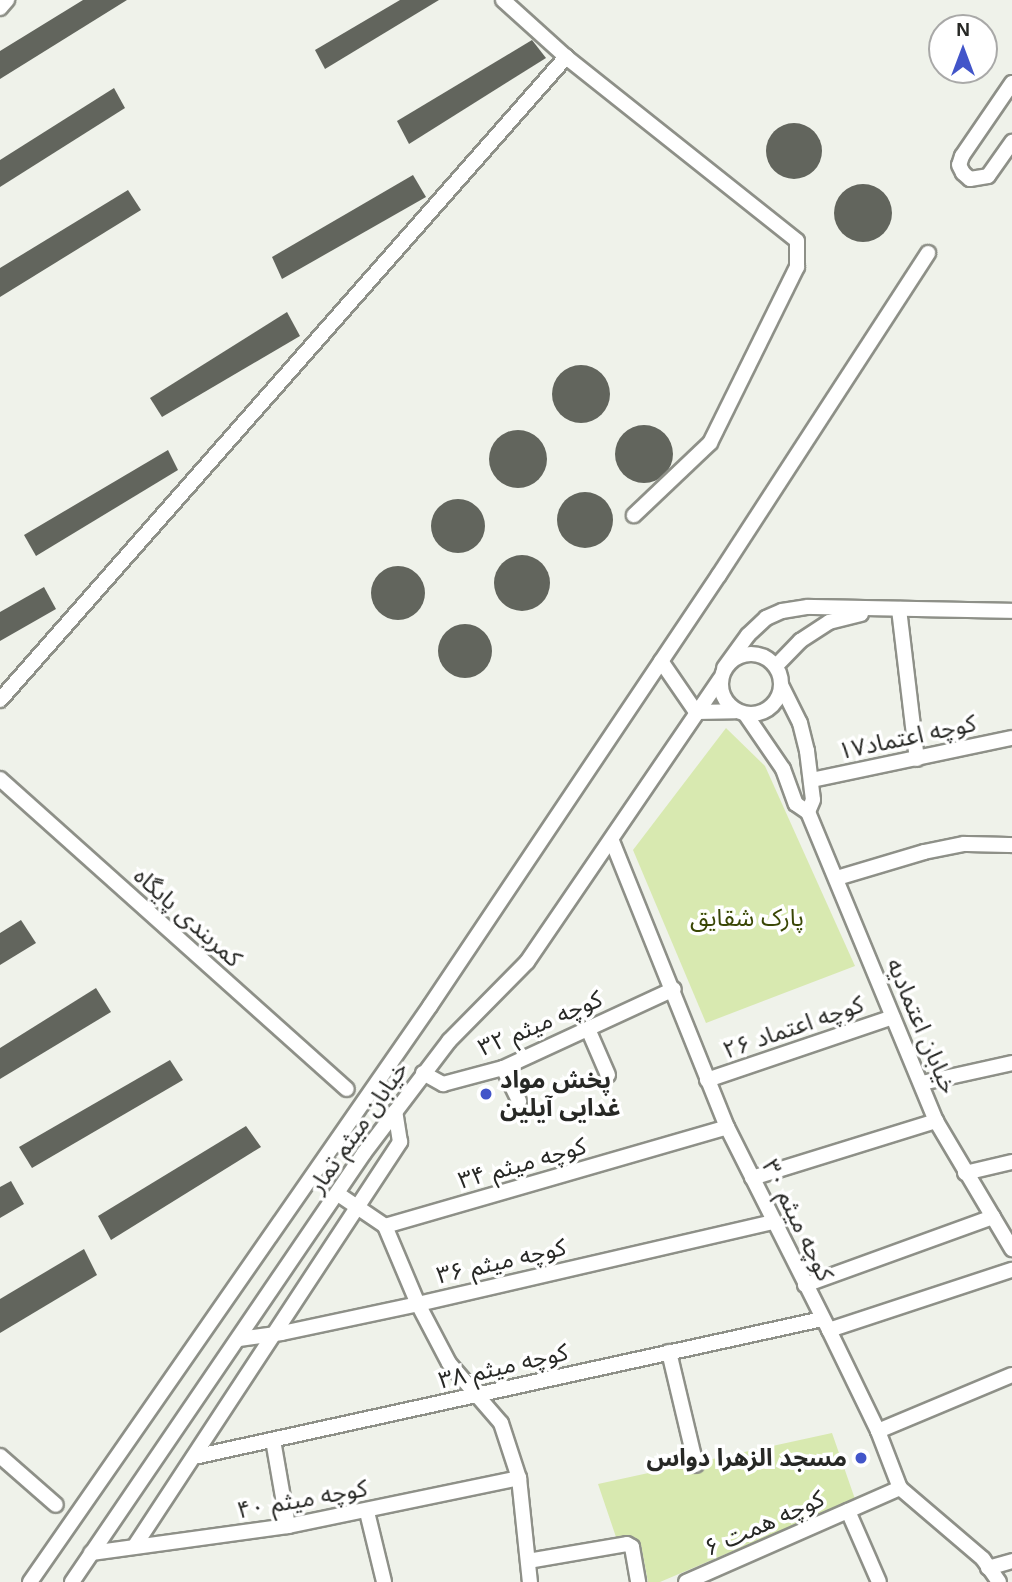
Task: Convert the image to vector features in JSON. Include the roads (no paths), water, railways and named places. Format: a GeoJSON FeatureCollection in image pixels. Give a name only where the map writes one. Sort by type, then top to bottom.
{"type":"FeatureCollection","features":[{"type":"Feature","properties":{"kind":"street"},"geometry":{"type":"LineString","coordinates":[[0,8],[7,0]]}},
{"type":"Feature","properties":{"kind":"street"},"geometry":{"type":"LineString","coordinates":[[503,0],[566,57],[797,242],[797,267],[710,443],[634,515]]}},
{"type":"Feature","properties":{"kind":"street"},"geometry":{"type":"LineString","coordinates":[[0,700],[566,57]]}},
{"type":"Feature","properties":{"kind":"street"},"geometry":{"type":"LineString","coordinates":[[1012,83],[962,156],[959,164],[963,173],[970,179],[980,180],[988,176],[1012,142]]}},
{"type":"Feature","properties":{"kind":"street"},"geometry":{"type":"LineString","coordinates":[[30,1582],[422,1017],[661,661],[928,253]]}},
{"type":"Feature","properties":{"kind":"street","name":"خیابان میثم تمار"},"geometry":{"type":"LineString","coordinates":[[72,1582],[395,1111],[449,1041],[527,962],[612,841],[748,635],[766,618],[782,611],[808,607],[1012,611]]}},
{"type":"Feature","properties":{"kind":"street","name":"خیابان میثم تمار"},"geometry":{"type":"LineString","coordinates":[[776,666],[800,641],[829,622],[880,609]]}},
{"type":"Feature","properties":{"kind":"street"},"geometry":{"type":"LineString","coordinates":[[899,609],[917,759]]}},
{"type":"Feature","properties":{"kind":"street"},"geometry":{"type":"LineString","coordinates":[[740,713],[721,692],[722,674],[733,659],[756,654],[776,666],[781,685],[800,723],[812,780],[813,800],[807,812]]}},
{"type":"Feature","properties":{"kind":"street"},"geometry":{"type":"LineString","coordinates":[[661,661],[696,712],[740,713],[769,709],[777,701],[781,685]]}},
{"type":"Feature","properties":{"kind":"street","name":"خیابان اعتمادیه"},"geometry":{"type":"LineString","coordinates":[[740,713],[783,769],[796,804],[807,812],[837,878],[936,1121],[1012,1249]]}},
{"type":"Feature","properties":{"kind":"street","name":"کوچه اعتماد۱۷"},"geometry":{"type":"LineString","coordinates":[[812,780],[1012,738]]}},
{"type":"Feature","properties":{"kind":"street","name":"کمربندی پایگاه"},"geometry":{"type":"LineString","coordinates":[[0,779],[346,1089]]}},
{"type":"Feature","properties":{"kind":"street","name":"کوچه میثم ۳۰"},"geometry":{"type":"LineString","coordinates":[[612,841],[674,989],[727,1127],[878,1432],[900,1488],[983,1559],[999,1582]]}},
{"type":"Feature","properties":{"kind":"street"},"geometry":{"type":"LineString","coordinates":[[837,878],[924,852],[964,844],[1012,845]]}},
{"type":"Feature","properties":{"kind":"street","name":"کوچه میثم ۳۲"},"geometry":{"type":"LineString","coordinates":[[424,1073],[443,1084],[503,1068],[674,989]]}},
{"type":"Feature","properties":{"kind":"street","name":"کوچه اعتماد ۲۶"},"geometry":{"type":"LineString","coordinates":[[707,1080],[893,1017]]}},
{"type":"Feature","properties":{"kind":"street"},"geometry":{"type":"LineString","coordinates":[[587,1029],[608,1075]]}},
{"type":"Feature","properties":{"kind":"street"},"geometry":{"type":"LineString","coordinates":[[922,1083],[1012,1063]]}},
{"type":"Feature","properties":{"kind":"street"},"geometry":{"type":"LineString","coordinates":[[503,1068],[519,1101]]}},
{"type":"Feature","properties":{"kind":"street"},"geometry":{"type":"LineString","coordinates":[[134,1547],[400,1142],[395,1111]]}},
{"type":"Feature","properties":{"kind":"street"},"geometry":{"type":"LineString","coordinates":[[752,1178],[936,1121]]}},
{"type":"Feature","properties":{"kind":"street","name":"کوچه میثم ۳۴"},"geometry":{"type":"LineString","coordinates":[[385,1226],[727,1127]]}},
{"type":"Feature","properties":{"kind":"street"},"geometry":{"type":"LineString","coordinates":[[965,1173],[1012,1162]]}},
{"type":"Feature","properties":{"kind":"street"},"geometry":{"type":"LineString","coordinates":[[338,1194],[385,1226],[418,1304],[449,1363],[501,1423],[519,1478],[530,1582]]}},
{"type":"Feature","properties":{"kind":"street"},"geometry":{"type":"LineString","coordinates":[[805,1284],[993,1217]]}},
{"type":"Feature","properties":{"kind":"street","name":"کوچه میثم ۳۶"},"geometry":{"type":"LineString","coordinates":[[239,1339],[418,1304],[773,1222]]}},
{"type":"Feature","properties":{"kind":"street","name":"کوچه میثم ۳۸"},"geometry":{"type":"LineString","coordinates":[[194,1457],[668,1352],[826,1325],[1012,1270]]}},
{"type":"Feature","properties":{"kind":"street"},"geometry":{"type":"LineString","coordinates":[[668,1352],[696,1465]]}},
{"type":"Feature","properties":{"kind":"street"},"geometry":{"type":"LineString","coordinates":[[878,1432],[1012,1375]]}},
{"type":"Feature","properties":{"kind":"street"},"geometry":{"type":"LineString","coordinates":[[273,1440],[288,1526]]}},
{"type":"Feature","properties":{"kind":"street"},"geometry":{"type":"LineString","coordinates":[[0,1456],[56,1506]]}},
{"type":"Feature","properties":{"kind":"street","name":"کوچه میثم ۴۰"},"geometry":{"type":"LineString","coordinates":[[91,1553],[288,1526],[367,1512],[519,1478]]}},
{"type":"Feature","properties":{"kind":"street","name":"کوچه همت ۶"},"geometry":{"type":"LineString","coordinates":[[685,1582],[719,1576],[900,1488]]}},
{"type":"Feature","properties":{"kind":"street"},"geometry":{"type":"LineString","coordinates":[[848,1511],[879,1582]]}},
{"type":"Feature","properties":{"kind":"street"},"geometry":{"type":"LineString","coordinates":[[367,1512],[384,1582]]}},
{"type":"Feature","properties":{"kind":"street"},"geometry":{"type":"LineString","coordinates":[[528,1560],[627,1544],[632,1547],[638,1582]]}},
{"type":"Feature","properties":{"kind":"street"},"geometry":{"type":"LineString","coordinates":[[989,1568],[1012,1561]]}},
{"type":"Feature","properties":{"kind":"place","name":"پخش مواد غدایی آیلین"},"geometry":{"type":"Point","coordinates":[486,1094]}},
{"type":"Feature","properties":{"kind":"place","name":"مسجد الزهرا دواس"},"geometry":{"type":"Point","coordinates":[861,1458]}},
{"type":"Feature","properties":{"kind":"park label","name":"پارک شقایق"},"geometry":{"type":"Point","coordinates":[747,918]}}]}
